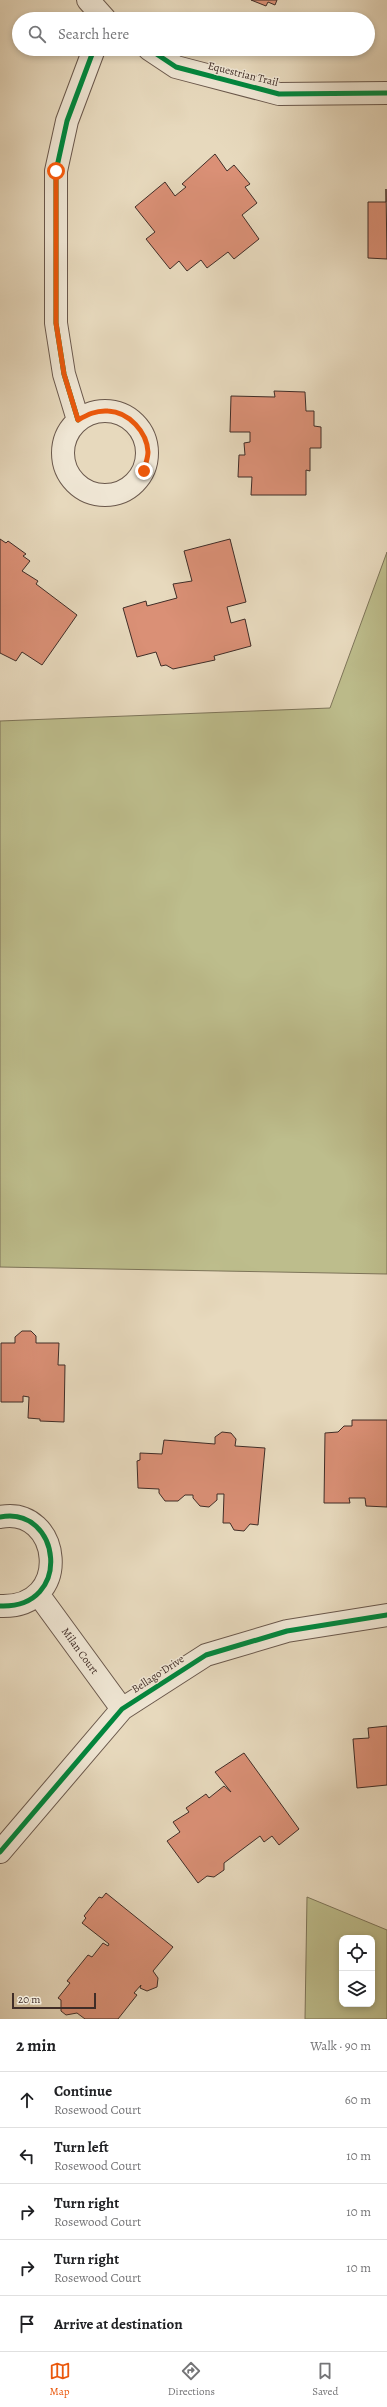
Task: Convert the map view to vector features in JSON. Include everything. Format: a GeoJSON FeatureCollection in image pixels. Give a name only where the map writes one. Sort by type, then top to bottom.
{"type":"FeatureCollection","features":[{"type":"Feature","properties":{"kind":"street"},"geometry":{"type":"LineString","coordinates":[[88,0],[99,12]]}},
{"type":"Feature","properties":{"kind":"street"},"geometry":{"type":"LineString","coordinates":[[78,420],[64,374],[56,323],[56,171],[67,121],[91,56]]}},
{"type":"Feature","properties":{"kind":"street","name":"Equestrian Trail"},"geometry":{"type":"LineString","coordinates":[[160,56],[176,67],[279,94],[387,93]]}},
{"type":"Feature","properties":{"kind":"street"},"geometry":{"type":"LineString","coordinates":[[0,1517],[14,1517],[25,1521],[42,1534],[48,1543],[51,1553],[50,1575],[38,1594],[26,1602],[12,1606],[0,1606]]}},
{"type":"Feature","properties":{"kind":"street","name":"Milan Court"},"geometry":{"type":"LineString","coordinates":[[38,1594],[122,1709]]}},
{"type":"Feature","properties":{"kind":"street","name":"Bellago Drive"},"geometry":{"type":"LineString","coordinates":[[0,1852],[122,1709],[206,1655],[288,1631],[387,1615]]}},
{"type":"Feature","properties":{"kind":"green space"},"geometry":{"type":"Polygon","coordinates":[[[387,552],[387,1274],[0,1267],[0,721],[330,708],[387,552]]]}},
{"type":"Feature","properties":{"kind":"green space"},"geometry":{"type":"Polygon","coordinates":[[[307,1897],[387,1930],[387,2019],[305,2019],[307,1897]]]}},
{"type":"Feature","properties":{"kind":"building"},"geometry":{"type":"Polygon","coordinates":[[[251,0],[277,0],[275,5],[268,2],[266,6],[251,0]]]}},
{"type":"Feature","properties":{"kind":"building"},"geometry":{"type":"Polygon","coordinates":[[[215,154],[227,171],[234,165],[250,184],[245,187],[257,203],[242,215],[259,239],[234,259],[228,252],[207,268],[201,260],[187,271],[179,261],[170,269],[146,239],[155,232],[135,207],[165,182],[175,196],[186,187],[182,184],[215,154]]]}},
{"type":"Feature","properties":{"kind":"building"},"geometry":{"type":"Polygon","coordinates":[[[386,189],[387,259],[368,258],[368,202],[386,202],[386,189]]]}},
{"type":"Feature","properties":{"kind":"building"},"geometry":{"type":"Polygon","coordinates":[[[274,391],[305,392],[306,411],[314,411],[314,426],[321,427],[321,448],[310,448],[310,471],[306,470],[306,495],[251,495],[252,477],[238,477],[239,455],[245,455],[244,443],[250,442],[250,432],[230,432],[231,396],[275,397],[274,391]]]}},
{"type":"Feature","properties":{"kind":"building"},"geometry":{"type":"Polygon","coordinates":[[[0,539],[6,543],[8,541],[26,554],[23,556],[30,561],[22,571],[38,581],[36,584],[77,615],[42,665],[22,652],[16,661],[0,653],[0,539]]]}},
{"type":"Feature","properties":{"kind":"building"},"geometry":{"type":"Polygon","coordinates":[[[230,539],[246,602],[227,607],[231,623],[245,619],[251,646],[214,656],[215,660],[173,669],[166,665],[161,666],[156,652],[137,657],[123,608],[146,601],[147,606],[177,598],[173,584],[192,581],[184,551],[230,539]]]}},
{"type":"Feature","properties":{"kind":"building"},"geometry":{"type":"Polygon","coordinates":[[[22,1331],[31,1331],[36,1336],[36,1343],[59,1343],[58,1365],[65,1365],[64,1422],[40,1421],[40,1419],[28,1418],[29,1397],[23,1396],[23,1402],[1,1402],[1,1343],[15,1343],[15,1337],[22,1331]]]}},
{"type":"Feature","properties":{"kind":"building"},"geometry":{"type":"Polygon","coordinates":[[[352,1420],[387,1420],[387,1507],[366,1506],[365,1498],[349,1498],[350,1503],[324,1503],[325,1433],[338,1432],[344,1426],[352,1426],[352,1420]]]}},
{"type":"Feature","properties":{"kind":"building"},"geometry":{"type":"Polygon","coordinates":[[[222,1432],[231,1433],[236,1439],[235,1446],[265,1448],[258,1525],[250,1524],[244,1531],[234,1530],[230,1523],[223,1523],[224,1494],[217,1494],[217,1500],[209,1507],[200,1506],[193,1498],[193,1495],[185,1495],[178,1501],[165,1501],[159,1493],[159,1489],[138,1488],[137,1461],[140,1460],[140,1453],[162,1454],[164,1440],[215,1444],[215,1437],[222,1432]]]}},
{"type":"Feature","properties":{"kind":"building"},"geometry":{"type":"Polygon","coordinates":[[[387,1726],[387,1785],[357,1788],[353,1739],[369,1738],[368,1728],[387,1726]]]}},
{"type":"Feature","properties":{"kind":"building"},"geometry":{"type":"Polygon","coordinates":[[[244,1753],[299,1829],[279,1845],[272,1836],[264,1842],[260,1836],[224,1863],[224,1870],[214,1877],[207,1876],[198,1883],[167,1841],[180,1832],[173,1822],[189,1812],[186,1808],[206,1794],[209,1798],[224,1786],[231,1792],[215,1772],[244,1753]]]}},
{"type":"Feature","properties":{"kind":"building"},"geometry":{"type":"Polygon","coordinates":[[[106,1893],[173,1947],[153,1971],[158,1978],[157,1987],[147,1991],[140,1988],[141,1985],[134,1993],[137,1995],[118,2019],[85,2019],[77,2013],[66,2015],[61,2011],[61,2000],[58,1998],[70,1983],[67,1981],[88,1955],[92,1957],[103,1943],[108,1946],[109,1944],[82,1923],[86,1918],[84,1916],[99,1897],[102,1898],[106,1893]]]}},
{"type":"Feature","properties":{"kind":"cycle path"},"geometry":{"type":"LineString","coordinates":[[78,420],[64,374],[56,323],[56,171],[67,121],[91,56]]}},
{"type":"Feature","properties":{"kind":"cycle path"},"geometry":{"type":"LineString","coordinates":[[160,56],[176,67],[279,94],[387,93]]}},
{"type":"Feature","properties":{"kind":"cycle path"},"geometry":{"type":"LineString","coordinates":[[0,1517],[21,1518],[36,1526],[46,1541],[51,1558],[49,1576],[40,1592],[24,1603],[0,1606]]}},
{"type":"Feature","properties":{"kind":"cycle path"},"geometry":{"type":"LineString","coordinates":[[0,1852],[122,1709],[206,1655],[287,1631],[387,1615]]}},
{"type":"Feature","properties":{"kind":"route"},"geometry":{"type":"LineString","coordinates":[[56,171],[56,323],[64,374],[78,420],[92,413],[108,411],[126,416],[139,427],[146,443],[148,454],[144,471]]}}]}
